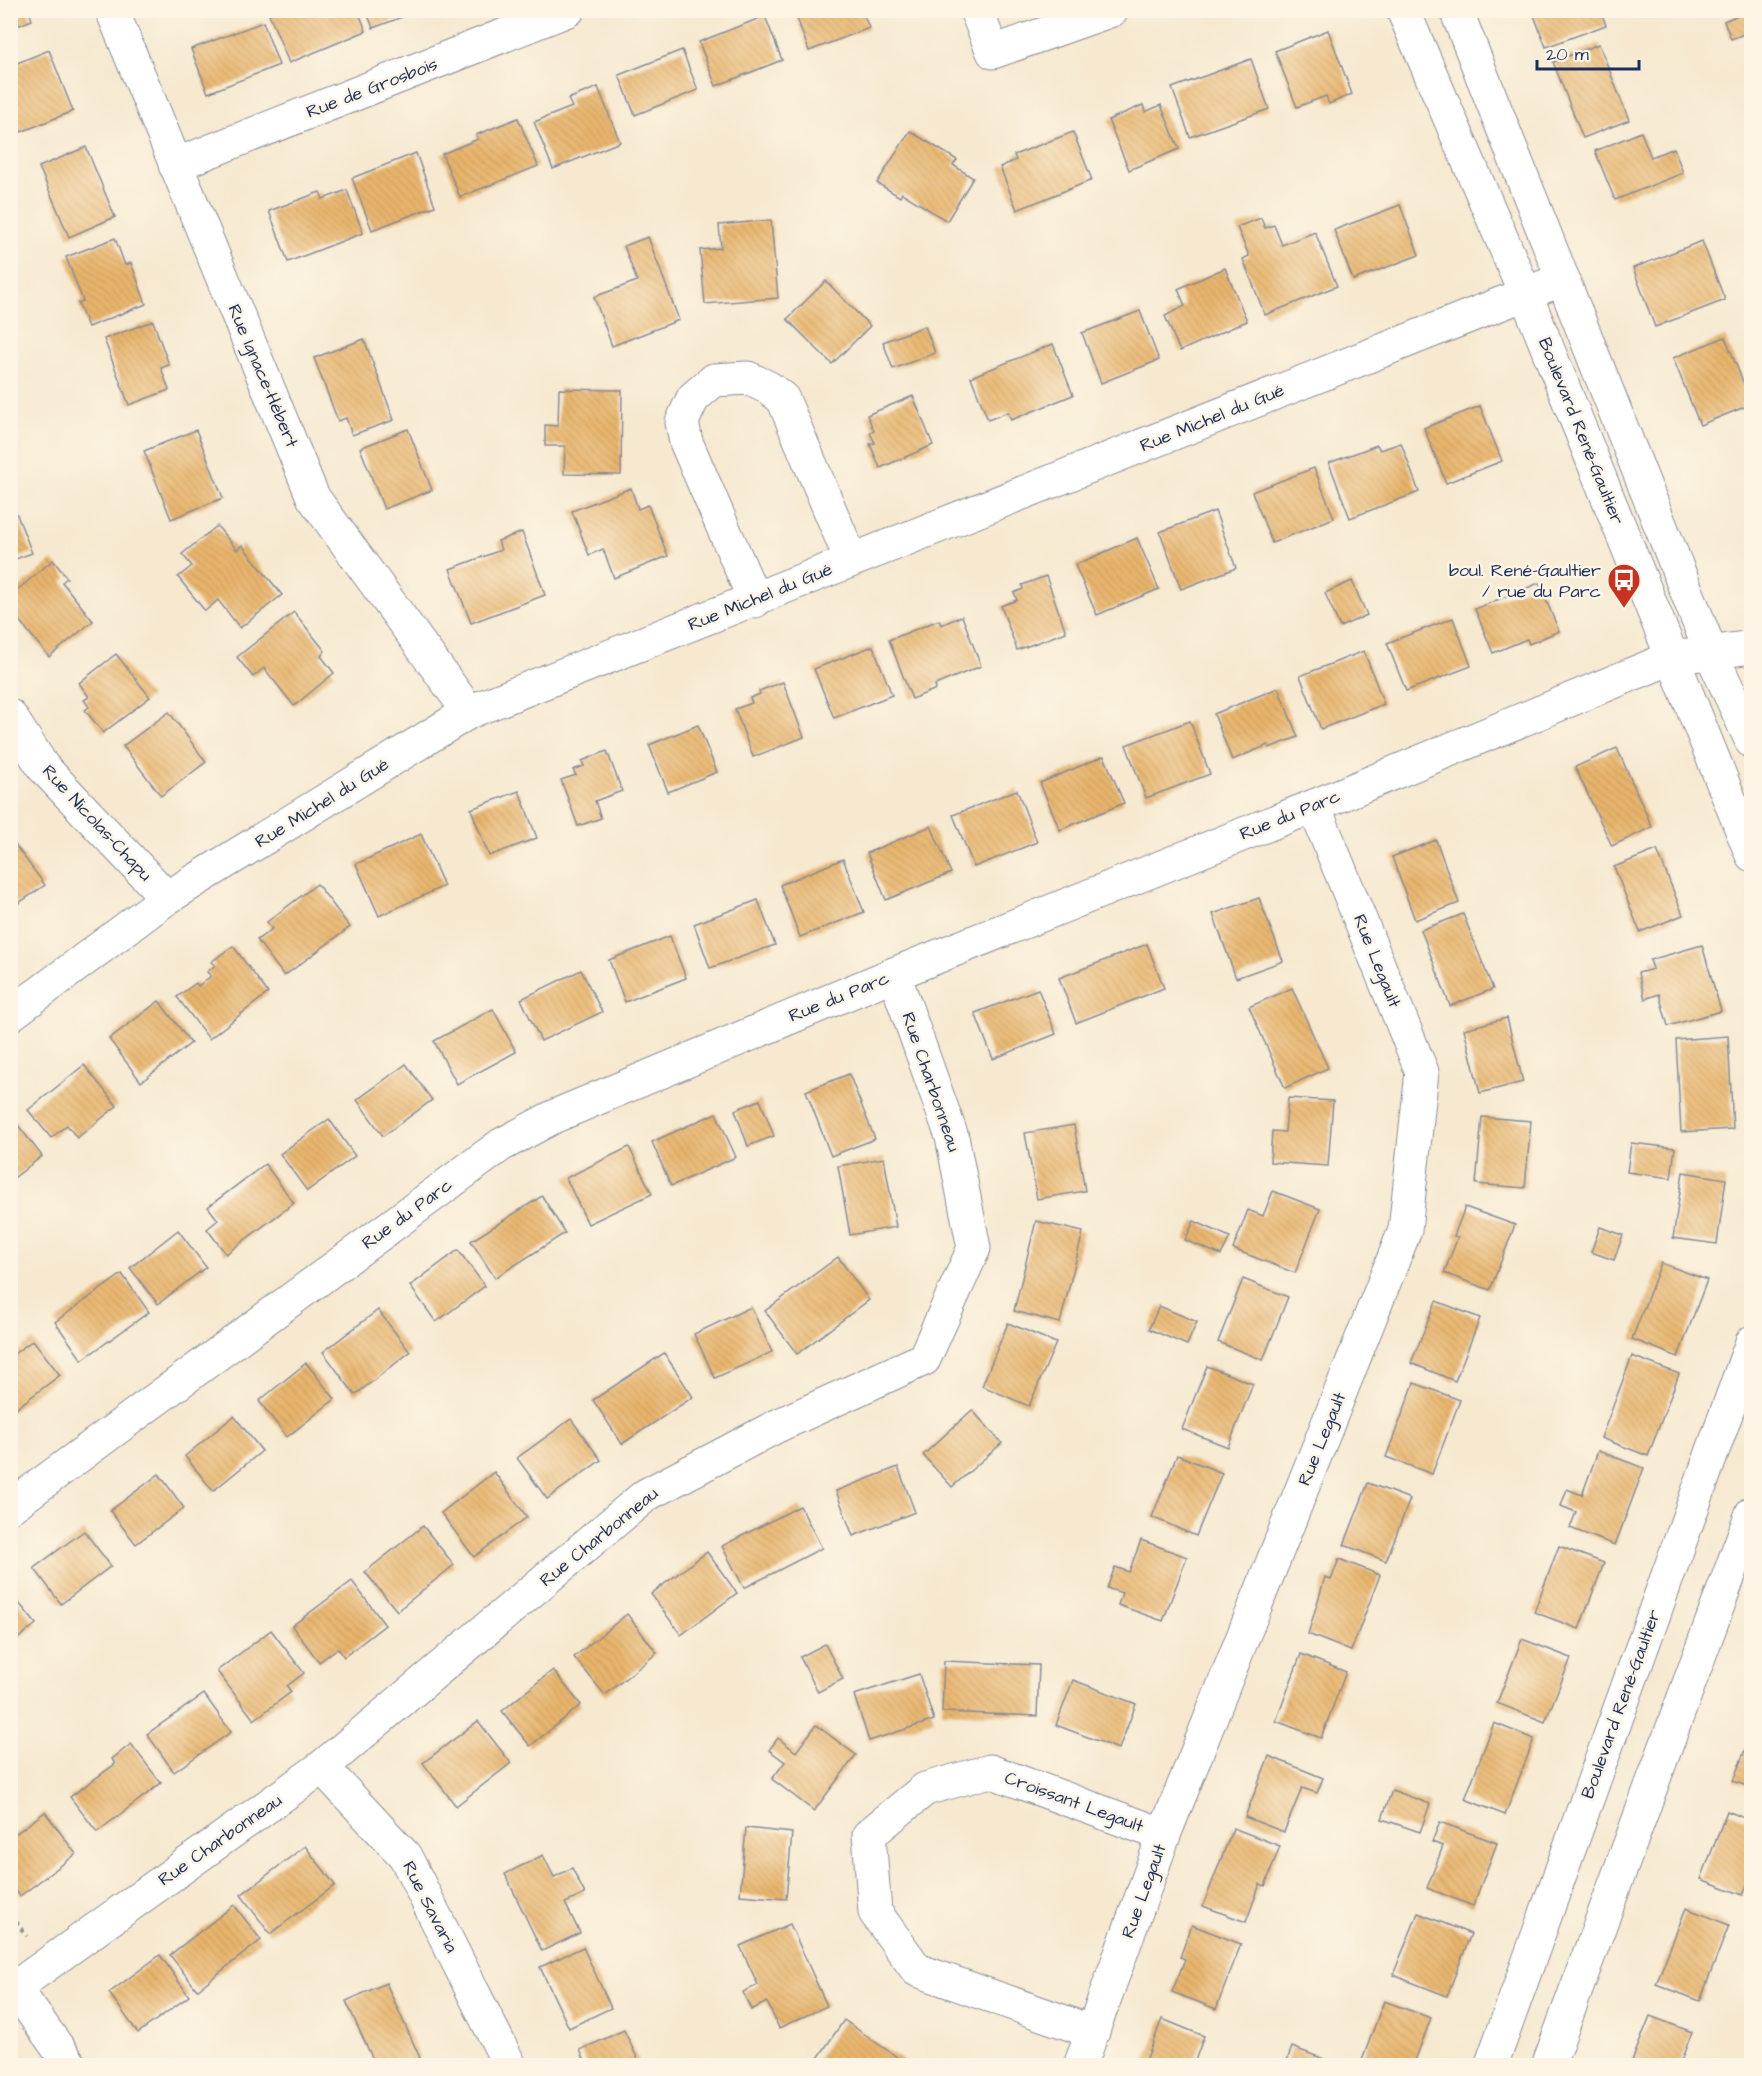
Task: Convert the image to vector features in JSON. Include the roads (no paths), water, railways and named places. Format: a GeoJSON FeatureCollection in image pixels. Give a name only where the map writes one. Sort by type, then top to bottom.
{"type":"FeatureCollection","features":[{"type":"Feature","properties":{"kind":"street","name":"Rue Ignace-Hébert"},"geometry":{"type":"LineString","coordinates":[[112,10],[313,497],[469,711]]}},
{"type":"Feature","properties":{"kind":"street","name":"Rue de Grosbois"},"geometry":{"type":"LineString","coordinates":[[175,165],[528,18],[568,10]]}},
{"type":"Feature","properties":{"kind":"street"},"geometry":{"type":"LineString","coordinates":[[976,10],[993,52],[1112,10]]}},
{"type":"Feature","properties":{"kind":"street","name":"Boulevard René-Gaultier"},"geometry":{"type":"LineString","coordinates":[[1403,10],[1526,295],[1752,855]]}},
{"type":"Feature","properties":{"kind":"street"},"geometry":{"type":"LineString","coordinates":[[1456,10],[1711,653],[1752,742]]}},
{"type":"Feature","properties":{"kind":"street","name":"Rue Michel du Gué"},"geometry":{"type":"LineString","coordinates":[[10,1015],[167,898],[469,711],[755,601],[851,560],[1563,279]]}},
{"type":"Feature","properties":{"kind":"street"},"geometry":{"type":"LineString","coordinates":[[755,601],[686,441],[682,422],[693,398],[714,380],[748,378],[770,388],[783,399],[851,560]]}},
{"type":"Feature","properties":{"kind":"street","name":"Rue du Parc"},"geometry":{"type":"LineString","coordinates":[[10,1507],[501,1145],[601,1095],[894,974],[1314,806],[1671,658],[1752,647]]}},
{"type":"Feature","properties":{"kind":"street","name":"Rue Nicolas-Chapu"},"geometry":{"type":"LineString","coordinates":[[10,716],[43,767],[167,898]]}},
{"type":"Feature","properties":{"kind":"street","name":"Rue Legault"},"geometry":{"type":"LineString","coordinates":[[1080,2066],[1164,1834],[1405,1230],[1422,1072],[1314,806]]}},
{"type":"Feature","properties":{"kind":"street","name":"Rue Charbonneau"},"geometry":{"type":"LineString","coordinates":[[13,1989],[322,1767],[646,1495],[777,1426],[924,1359],[974,1248],[952,1137],[894,974]]}},
{"type":"Feature","properties":{"kind":"street","name":"Boulevard René-Gaultier"},"geometry":{"type":"LineString","coordinates":[[1491,2066],[1752,1342]]}},
{"type":"Feature","properties":{"kind":"street"},"geometry":{"type":"LineString","coordinates":[[1548,2066],[1752,1513]]}},
{"type":"Feature","properties":{"kind":"street","name":"Rue Savaria"},"geometry":{"type":"LineString","coordinates":[[322,1767],[405,1856],[510,2066]]}},
{"type":"Feature","properties":{"kind":"street","name":"Croissant Legault"},"geometry":{"type":"LineString","coordinates":[[1094,2032],[917,1971],[875,1912],[869,1835],[925,1789],[990,1771],[1164,1834]]}},
{"type":"Feature","properties":{"kind":"street"},"geometry":{"type":"LineString","coordinates":[[13,1989],[71,2066]]}},
{"type":"Feature","properties":{"kind":"place","name":"boul. René-Gaultier / rue du Parc"},"geometry":{"type":"Point","coordinates":[1624,609]}}]}
